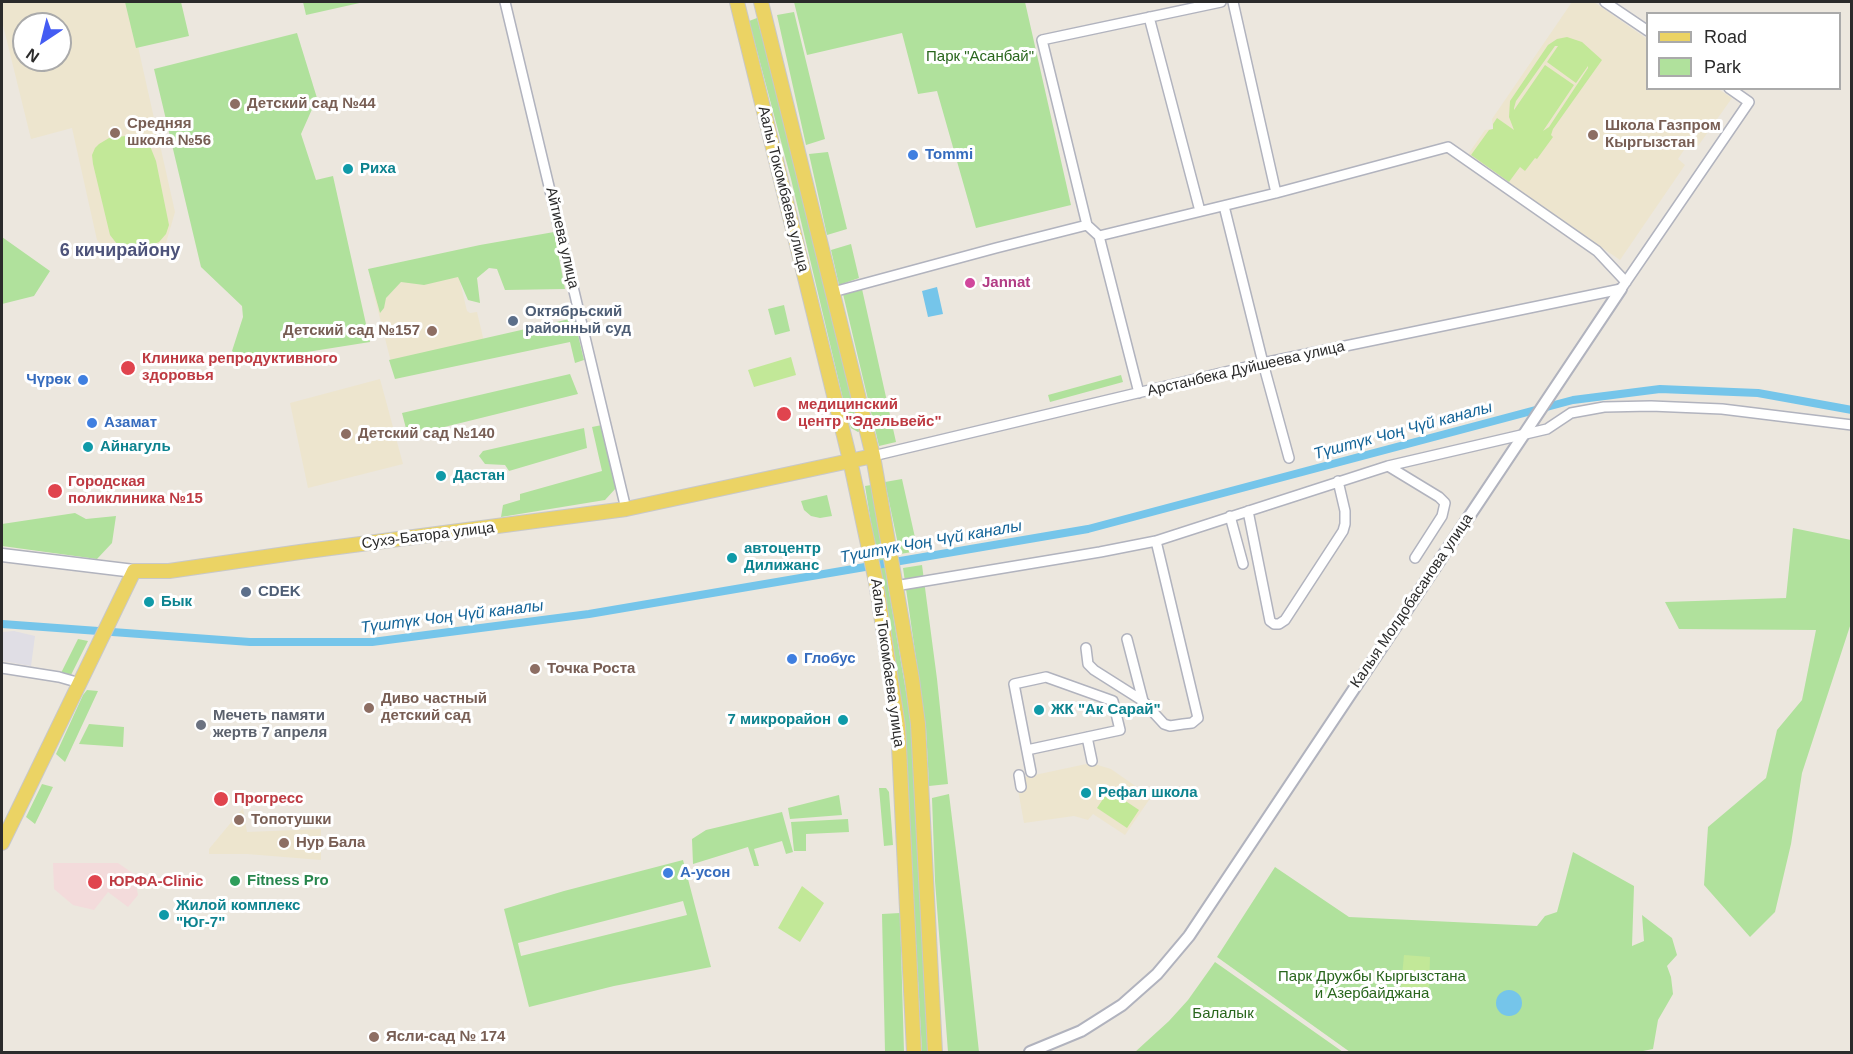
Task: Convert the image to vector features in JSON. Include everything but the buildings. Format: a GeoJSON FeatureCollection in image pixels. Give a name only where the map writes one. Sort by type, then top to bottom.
{"type":"FeatureCollection","features":[{"type":"Feature","properties":{"kind":"main road","name":"Аалы Токомбаева улица"},"geometry":{"type":"LineString","coordinates":[[737,2],[850,460],[876,582],[898,726],[914,1053]]}},
{"type":"Feature","properties":{"kind":"main road","name":"Аалы Токомбаева улица"},"geometry":{"type":"LineString","coordinates":[[761,2],[873,456],[912,679],[918,724],[935,1053]]}},
{"type":"Feature","properties":{"kind":"main road","name":"Сухэ-Батора улица"},"geometry":{"type":"LineString","coordinates":[[2,555],[134,571],[169,571],[626,509],[873,456]]}},
{"type":"Feature","properties":{"kind":"main road"},"geometry":{"type":"LineString","coordinates":[[2,843],[134,571]]}},
{"type":"Feature","properties":{"kind":"street","name":"Айтиева улица"},"geometry":{"type":"LineString","coordinates":[[505,2],[626,509]]}},
{"type":"Feature","properties":{"kind":"street"},"geometry":{"type":"LineString","coordinates":[[1139,393],[1099,236],[1087,225],[1042,40],[1221,2]]}},
{"type":"Feature","properties":{"kind":"street"},"geometry":{"type":"LineString","coordinates":[[1233,2],[1276,192]]}},
{"type":"Feature","properties":{"kind":"street"},"geometry":{"type":"LineString","coordinates":[[1605,2],[1646,30]]}},
{"type":"Feature","properties":{"kind":"street"},"geometry":{"type":"LineString","coordinates":[[1149,17],[1200,211]]}},
{"type":"Feature","properties":{"kind":"street","name":"Калыя Молдобасанова улица"},"geometry":{"type":"LineString","coordinates":[[1030,1053],[1081,1031],[1122,1005],[1151,980],[1190,936],[1545,401],[1749,102],[1732,90]]}},
{"type":"Feature","properties":{"kind":"street"},"geometry":{"type":"LineString","coordinates":[[1099,236],[1224,206],[1448,147],[1597,251],[1624,285]]}},
{"type":"Feature","properties":{"kind":"street"},"geometry":{"type":"LineString","coordinates":[[1224,206],[1289,458]]}},
{"type":"Feature","properties":{"kind":"street"},"geometry":{"type":"LineString","coordinates":[[833,292],[1087,225]]}},
{"type":"Feature","properties":{"kind":"street","name":"Арстанбека Дуйшеева улица"},"geometry":{"type":"LineString","coordinates":[[873,456],[1263,363],[1624,285]]}},
{"type":"Feature","properties":{"kind":"street"},"geometry":{"type":"LineString","coordinates":[[894,582],[1100,552],[1156,540],[1388,466],[1547,429],[1571,413],[1615,406],[1722,409],[1851,425]]}},
{"type":"Feature","properties":{"kind":"street"},"geometry":{"type":"LineString","coordinates":[[1388,466],[1445,503],[1442,516],[1415,558]]}},
{"type":"Feature","properties":{"kind":"street"},"geometry":{"type":"LineString","coordinates":[[1248,511],[1270,621],[1279,624],[1285,620],[1343,531],[1345,511],[1338,481]]}},
{"type":"Feature","properties":{"kind":"street"},"geometry":{"type":"LineString","coordinates":[[1230,516],[1243,564]]}},
{"type":"Feature","properties":{"kind":"street"},"geometry":{"type":"LineString","coordinates":[[1086,648],[1088,664],[1094,670],[1143,701],[1164,724],[1170,726],[1192,723],[1198,718],[1156,540]]}},
{"type":"Feature","properties":{"kind":"street"},"geometry":{"type":"LineString","coordinates":[[1127,639],[1143,701]]}},
{"type":"Feature","properties":{"kind":"street"},"geometry":{"type":"LineString","coordinates":[[2,668],[59,676],[80,683]]}},
{"type":"Feature","properties":{"kind":"street"},"geometry":{"type":"LineString","coordinates":[[1027,750],[1120,730],[1113,701],[1046,676],[1014,684],[1031,772]]}},
{"type":"Feature","properties":{"kind":"street"},"geometry":{"type":"LineString","coordinates":[[1087,737],[1092,761]]}},
{"type":"Feature","properties":{"kind":"street"},"geometry":{"type":"LineString","coordinates":[[1019,775],[1021,787]]}},
{"type":"Feature","properties":{"kind":"shaded area","name":"Средняя школа №56"},"geometry":{"type":"Polygon","coordinates":[[[2,2],[128,2],[175,212],[166,243],[113,256],[97,240],[72,128],[31,139],[15,72],[72,72],[72,12],[12,12],[12,62],[2,21],[2,2]]]}},
{"type":"Feature","properties":{"kind":"shaded area","name":"Школа Газпром Кыргызстан"},"geometry":{"type":"Polygon","coordinates":[[[1572,2],[1594,2],[1646,38],[1646,90],[1720,90],[1732,98],[1698,146],[1690,141],[1678,159],[1685,165],[1620,260],[1467,156],[1485,130],[1493,129],[1492,119],[1572,2]]]}},
{"type":"Feature","properties":{"kind":"shaded area","name":"Детский сад №157"},"geometry":{"type":"Polygon","coordinates":[[[457,269],[467,311],[477,312],[486,350],[393,370],[372,287],[457,269]]]}},
{"type":"Feature","properties":{"kind":"shaded area","name":"Детский сад №140"},"geometry":{"type":"Polygon","coordinates":[[[380,379],[403,464],[308,488],[290,403],[380,379]]]}},
{"type":"Feature","properties":{"kind":"shaded area"},"geometry":{"type":"Polygon","coordinates":[[[14,631],[35,636],[31,666],[2,661],[2,632],[14,631]]]}},
{"type":"Feature","properties":{"kind":"shaded area"},"geometry":{"type":"Polygon","coordinates":[[[1091,763],[1111,769],[1151,797],[1125,835],[1093,814],[1088,820],[1074,816],[1024,823],[1016,779],[1091,763]]]}},
{"type":"Feature","properties":{"kind":"shaded area","name":"Нур Бала"},"geometry":{"type":"Polygon","coordinates":[[[243,808],[247,832],[321,829],[321,860],[247,854],[209,854],[209,849],[243,808]]]}},
{"type":"Feature","properties":{"kind":"shaded area","name":"ЮРФА-Clinic"},"geometry":{"type":"Polygon","coordinates":[[[53,863],[118,863],[134,874],[138,895],[128,907],[108,892],[94,910],[73,905],[54,889],[53,863]]]}},
{"type":"Feature","properties":{"kind":"green space"},"geometry":{"type":"Polygon","coordinates":[[[125,2],[181,2],[189,36],[136,48],[125,2]]]}},
{"type":"Feature","properties":{"kind":"green space"},"geometry":{"type":"Polygon","coordinates":[[[303,2],[364,2],[306,15],[303,2]]]}},
{"type":"Feature","properties":{"kind":"green space","name":"Парк \"Асанбай\""},"geometry":{"type":"Polygon","coordinates":[[[794,2],[1025,2],[1071,205],[976,228],[937,91],[918,94],[902,33],[807,55],[794,2]]]}},
{"type":"Feature","properties":{"kind":"green space"},"geometry":{"type":"Polygon","coordinates":[[[794,12],[825,139],[806,145],[777,15],[794,12]]]}},
{"type":"Feature","properties":{"kind":"green space"},"geometry":{"type":"Polygon","coordinates":[[[757,18],[813,225],[860,431],[858,432],[851,428],[847,416],[791,179],[749,21],[757,18]]]}},
{"type":"Feature","properties":{"kind":"green space"},"geometry":{"type":"Polygon","coordinates":[[[297,33],[317,98],[301,134],[316,180],[333,176],[370,342],[244,362],[232,351],[243,317],[242,306],[201,267],[154,69],[297,33]]]}},
{"type":"Feature","properties":{"kind":"green space"},"geometry":{"type":"Polygon","coordinates":[[[1567,37],[1582,42],[1602,60],[1553,129],[1551,135],[1553,137],[1537,159],[1535,158],[1525,171],[1520,167],[1509,182],[1471,155],[1489,130],[1493,129],[1497,118],[1514,130],[1509,117],[1510,101],[1548,45],[1557,39],[1567,37]],[[1555,46],[1516,101],[1514,108],[1514,110],[1545,65],[1574,85],[1543,131],[1549,127],[1588,68],[1588,66],[1576,83],[1547,62],[1558,46],[1555,46]]]}},
{"type":"Feature","properties":{"kind":"green space"},"geometry":{"type":"Polygon","coordinates":[[[134,135],[143,138],[150,146],[156,161],[169,225],[166,234],[159,242],[141,249],[125,249],[117,244],[110,235],[92,155],[99,144],[109,138],[134,135]]]}},
{"type":"Feature","properties":{"kind":"green space"},"geometry":{"type":"Polygon","coordinates":[[[828,152],[847,229],[827,235],[809,154],[828,152]]]}},
{"type":"Feature","properties":{"kind":"green space"},"geometry":{"type":"Polygon","coordinates":[[[554,232],[565,289],[505,290],[497,269],[489,268],[477,278],[480,303],[468,300],[458,277],[424,285],[401,282],[386,298],[384,308],[380,313],[368,269],[554,232]]]}},
{"type":"Feature","properties":{"kind":"green space"},"geometry":{"type":"Polygon","coordinates":[[[2,237],[50,271],[34,296],[2,304],[2,237]]]}},
{"type":"Feature","properties":{"kind":"green space"},"geometry":{"type":"Polygon","coordinates":[[[851,244],[859,278],[839,285],[831,250],[851,244]]]}},
{"type":"Feature","properties":{"kind":"green space"},"geometry":{"type":"Polygon","coordinates":[[[862,289],[896,442],[879,446],[843,294],[862,289]]]}},
{"type":"Feature","properties":{"kind":"green space"},"geometry":{"type":"Polygon","coordinates":[[[784,305],[790,331],[775,335],[768,309],[784,305]]]}},
{"type":"Feature","properties":{"kind":"green space"},"geometry":{"type":"Polygon","coordinates":[[[574,318],[584,360],[575,363],[570,342],[395,379],[389,360],[574,318]]]}},
{"type":"Feature","properties":{"kind":"green space"},"geometry":{"type":"Polygon","coordinates":[[[791,357],[796,375],[754,387],[748,370],[791,357]]]}},
{"type":"Feature","properties":{"kind":"green space"},"geometry":{"type":"Polygon","coordinates":[[[570,374],[578,394],[408,436],[402,413],[570,374]]]}},
{"type":"Feature","properties":{"kind":"green space"},"geometry":{"type":"Polygon","coordinates":[[[1121,375],[1123,382],[1050,402],[1048,395],[1121,375]]]}},
{"type":"Feature","properties":{"kind":"green space"},"geometry":{"type":"Polygon","coordinates":[[[602,425],[616,488],[605,500],[501,517],[503,505],[520,500],[520,494],[602,471],[592,427],[602,425]]]}},
{"type":"Feature","properties":{"kind":"green space"},"geometry":{"type":"Polygon","coordinates":[[[584,428],[587,448],[509,471],[505,465],[485,464],[479,456],[483,451],[584,428]]]}},
{"type":"Feature","properties":{"kind":"green space"},"geometry":{"type":"Polygon","coordinates":[[[902,479],[918,551],[900,554],[885,482],[902,479]]]}},
{"type":"Feature","properties":{"kind":"green space"},"geometry":{"type":"Polygon","coordinates":[[[871,485],[912,727],[929,1052],[922,1052],[904,725],[865,486],[871,485]]]}},
{"type":"Feature","properties":{"kind":"green space"},"geometry":{"type":"Polygon","coordinates":[[[827,495],[832,516],[820,518],[811,516],[804,510],[801,501],[827,495]]]}},
{"type":"Feature","properties":{"kind":"green space"},"geometry":{"type":"Polygon","coordinates":[[[75,513],[86,519],[116,516],[112,543],[97,559],[2,546],[2,524],[75,513]]]}},
{"type":"Feature","properties":{"kind":"green space"},"geometry":{"type":"Polygon","coordinates":[[[1793,528],[1851,540],[1851,623],[1802,773],[1791,844],[1775,912],[1750,937],[1704,885],[1708,827],[1766,778],[1777,730],[1802,700],[1816,630],[1679,629],[1665,602],[1786,598],[1793,528]]]}},
{"type":"Feature","properties":{"kind":"green space"},"geometry":{"type":"Polygon","coordinates":[[[922,565],[948,784],[929,786],[926,728],[903,568],[922,565]]]}},
{"type":"Feature","properties":{"kind":"green space"},"geometry":{"type":"Polygon","coordinates":[[[78,639],[88,641],[71,675],[61,673],[78,639]]]}},
{"type":"Feature","properties":{"kind":"green space"},"geometry":{"type":"Polygon","coordinates":[[[87,690],[98,691],[65,762],[56,754],[87,690]]]}},
{"type":"Feature","properties":{"kind":"green space"},"geometry":{"type":"Polygon","coordinates":[[[89,724],[124,727],[123,747],[79,744],[89,724]]]}},
{"type":"Feature","properties":{"kind":"green space"},"geometry":{"type":"Polygon","coordinates":[[[42,784],[53,787],[35,824],[26,817],[42,784]]]}},
{"type":"Feature","properties":{"kind":"green space"},"geometry":{"type":"Polygon","coordinates":[[[879,788],[886,788],[889,792],[893,845],[884,846],[879,788]]]}},
{"type":"Feature","properties":{"kind":"green space"},"geometry":{"type":"Polygon","coordinates":[[[1109,790],[1139,810],[1127,828],[1097,808],[1109,790]]]}},
{"type":"Feature","properties":{"kind":"green space"},"geometry":{"type":"Polygon","coordinates":[[[949,794],[979,1052],[948,1052],[935,881],[932,798],[949,794]]]}},
{"type":"Feature","properties":{"kind":"green space"},"geometry":{"type":"Polygon","coordinates":[[[839,795],[842,815],[790,819],[788,808],[839,795]]]}},
{"type":"Feature","properties":{"kind":"green space"},"geometry":{"type":"Polygon","coordinates":[[[782,812],[793,852],[786,854],[782,841],[754,849],[759,866],[754,866],[748,847],[693,864],[692,839],[706,830],[782,812]]]}},
{"type":"Feature","properties":{"kind":"green space"},"geometry":{"type":"Polygon","coordinates":[[[848,819],[849,832],[806,834],[806,851],[794,851],[791,822],[848,819]]]}},
{"type":"Feature","properties":{"kind":"green space","name":"Парк Дружбы Кыргызстана и Азербайджана"},"geometry":{"type":"Polygon","coordinates":[[[1573,852],[1634,886],[1632,946],[1644,941],[1642,915],[1672,938],[1677,955],[1667,966],[1673,994],[1658,1020],[1653,1049],[1638,1052],[1350,1052],[1217,957],[1275,867],[1349,917],[1537,926],[1545,916],[1557,912],[1573,852]]]}},
{"type":"Feature","properties":{"kind":"green space"},"geometry":{"type":"Polygon","coordinates":[[[683,860],[711,967],[614,986],[529,1007],[504,909],[683,860]],[[683,901],[518,943],[521,956],[687,915],[683,901]]]}},
{"type":"Feature","properties":{"kind":"green space"},"geometry":{"type":"Polygon","coordinates":[[[802,886],[824,903],[800,942],[778,928],[802,886]]]}},
{"type":"Feature","properties":{"kind":"green space"},"geometry":{"type":"Polygon","coordinates":[[[900,913],[904,1052],[885,1052],[882,914],[900,913]]]}},
{"type":"Feature","properties":{"kind":"green space"},"geometry":{"type":"Polygon","coordinates":[[[1404,955],[1430,957],[1429,987],[1423,989],[1401,987],[1404,955]]]}},
{"type":"Feature","properties":{"kind":"green space","name":"Балалык"},"geometry":{"type":"Polygon","coordinates":[[[1215,962],[1343,1052],[1135,1052],[1188,1000],[1215,962]]]}},
{"type":"Feature","properties":{"kind":"water"},"geometry":{"type":"Polygon","coordinates":[[[937,287],[943,314],[928,317],[922,291],[937,287]]]}},
{"type":"Feature","properties":{"kind":"water"},"geometry":{"type":"Polygon","coordinates":[[[1509,990],[1518,994],[1522,1003],[1518,1012],[1509,1016],[1500,1012],[1496,1003],[1500,994],[1509,990]]]}},
{"type":"Feature","properties":{"kind":"waterway","name":"Түштүк Чоң Чүй каналы"},"geometry":{"type":"LineString","coordinates":[[2,624],[250,642],[372,642],[589,614],[1088,529],[1573,400],[1660,389],[1758,393],[1852,410]]}},
{"type":"Feature","properties":{"kind":"place","name":"Детский сад №44"},"geometry":{"type":"Point","coordinates":[235,104]}},
{"type":"Feature","properties":{"kind":"place","name":"Средняя школа №56"},"geometry":{"type":"Point","coordinates":[115,133]}},
{"type":"Feature","properties":{"kind":"place","name":"Школа Газпром Кыргызстан"},"geometry":{"type":"Point","coordinates":[1593,135]}},
{"type":"Feature","properties":{"kind":"place","name":"Tommi"},"geometry":{"type":"Point","coordinates":[913,155]}},
{"type":"Feature","properties":{"kind":"place","name":"Риха"},"geometry":{"type":"Point","coordinates":[348,169]}},
{"type":"Feature","properties":{"kind":"place","name":"Jannat"},"geometry":{"type":"Point","coordinates":[970,283]}},
{"type":"Feature","properties":{"kind":"place","name":"Октябрьский районный суд"},"geometry":{"type":"Point","coordinates":[513,321]}},
{"type":"Feature","properties":{"kind":"place","name":"Детский сад №157"},"geometry":{"type":"Point","coordinates":[432,331]}},
{"type":"Feature","properties":{"kind":"place","name":"Клиника репродуктивного здоровья"},"geometry":{"type":"Point","coordinates":[128,368]}},
{"type":"Feature","properties":{"kind":"place","name":"Чүрөк"},"geometry":{"type":"Point","coordinates":[83,380]}},
{"type":"Feature","properties":{"kind":"place","name":"медицинский центр \"Эдельвейс\""},"geometry":{"type":"Point","coordinates":[784,414]}},
{"type":"Feature","properties":{"kind":"place","name":"Азамат"},"geometry":{"type":"Point","coordinates":[92,423]}},
{"type":"Feature","properties":{"kind":"place","name":"Детский сад №140"},"geometry":{"type":"Point","coordinates":[346,434]}},
{"type":"Feature","properties":{"kind":"place","name":"Айнагуль"},"geometry":{"type":"Point","coordinates":[88,447]}},
{"type":"Feature","properties":{"kind":"place","name":"Дастан"},"geometry":{"type":"Point","coordinates":[441,476]}},
{"type":"Feature","properties":{"kind":"place","name":"Городская поликлиника №15"},"geometry":{"type":"Point","coordinates":[55,491]}},
{"type":"Feature","properties":{"kind":"place","name":"автоцентр Дилижанс"},"geometry":{"type":"Point","coordinates":[732,558]}},
{"type":"Feature","properties":{"kind":"place","name":"CDEK"},"geometry":{"type":"Point","coordinates":[246,592]}},
{"type":"Feature","properties":{"kind":"place","name":"Бык"},"geometry":{"type":"Point","coordinates":[149,602]}},
{"type":"Feature","properties":{"kind":"place","name":"Глобус"},"geometry":{"type":"Point","coordinates":[792,659]}},
{"type":"Feature","properties":{"kind":"place","name":"Точка Роста"},"geometry":{"type":"Point","coordinates":[535,669]}},
{"type":"Feature","properties":{"kind":"place","name":"Диво частный детский сад"},"geometry":{"type":"Point","coordinates":[369,708]}},
{"type":"Feature","properties":{"kind":"place","name":"ЖК \"Ак Сарай\""},"geometry":{"type":"Point","coordinates":[1039,710]}},
{"type":"Feature","properties":{"kind":"place","name":"7 микрорайон"},"geometry":{"type":"Point","coordinates":[843,720]}},
{"type":"Feature","properties":{"kind":"place","name":"Мечеть памяти жертв 7 апреля"},"geometry":{"type":"Point","coordinates":[201,725]}},
{"type":"Feature","properties":{"kind":"place","name":"Рефал школа"},"geometry":{"type":"Point","coordinates":[1086,793]}},
{"type":"Feature","properties":{"kind":"place","name":"Прогресс"},"geometry":{"type":"Point","coordinates":[221,799]}},
{"type":"Feature","properties":{"kind":"place","name":"Топотушки"},"geometry":{"type":"Point","coordinates":[239,820]}},
{"type":"Feature","properties":{"kind":"place","name":"Нур Бала"},"geometry":{"type":"Point","coordinates":[284,843]}},
{"type":"Feature","properties":{"kind":"place","name":"А-усон"},"geometry":{"type":"Point","coordinates":[668,873]}},
{"type":"Feature","properties":{"kind":"place","name":"Fitness Pro"},"geometry":{"type":"Point","coordinates":[235,881]}},
{"type":"Feature","properties":{"kind":"place","name":"ЮРФА-Clinic"},"geometry":{"type":"Point","coordinates":[95,882]}},
{"type":"Feature","properties":{"kind":"place","name":"Жилой комплекс \"Юг-7\""},"geometry":{"type":"Point","coordinates":[164,915]}},
{"type":"Feature","properties":{"kind":"place","name":"Ясли-сад № 174"},"geometry":{"type":"Point","coordinates":[374,1037]}},
{"type":"Feature","properties":{"kind":"district","name":"6 кичирайону"},"geometry":{"type":"Point","coordinates":[120,251]}}]}
